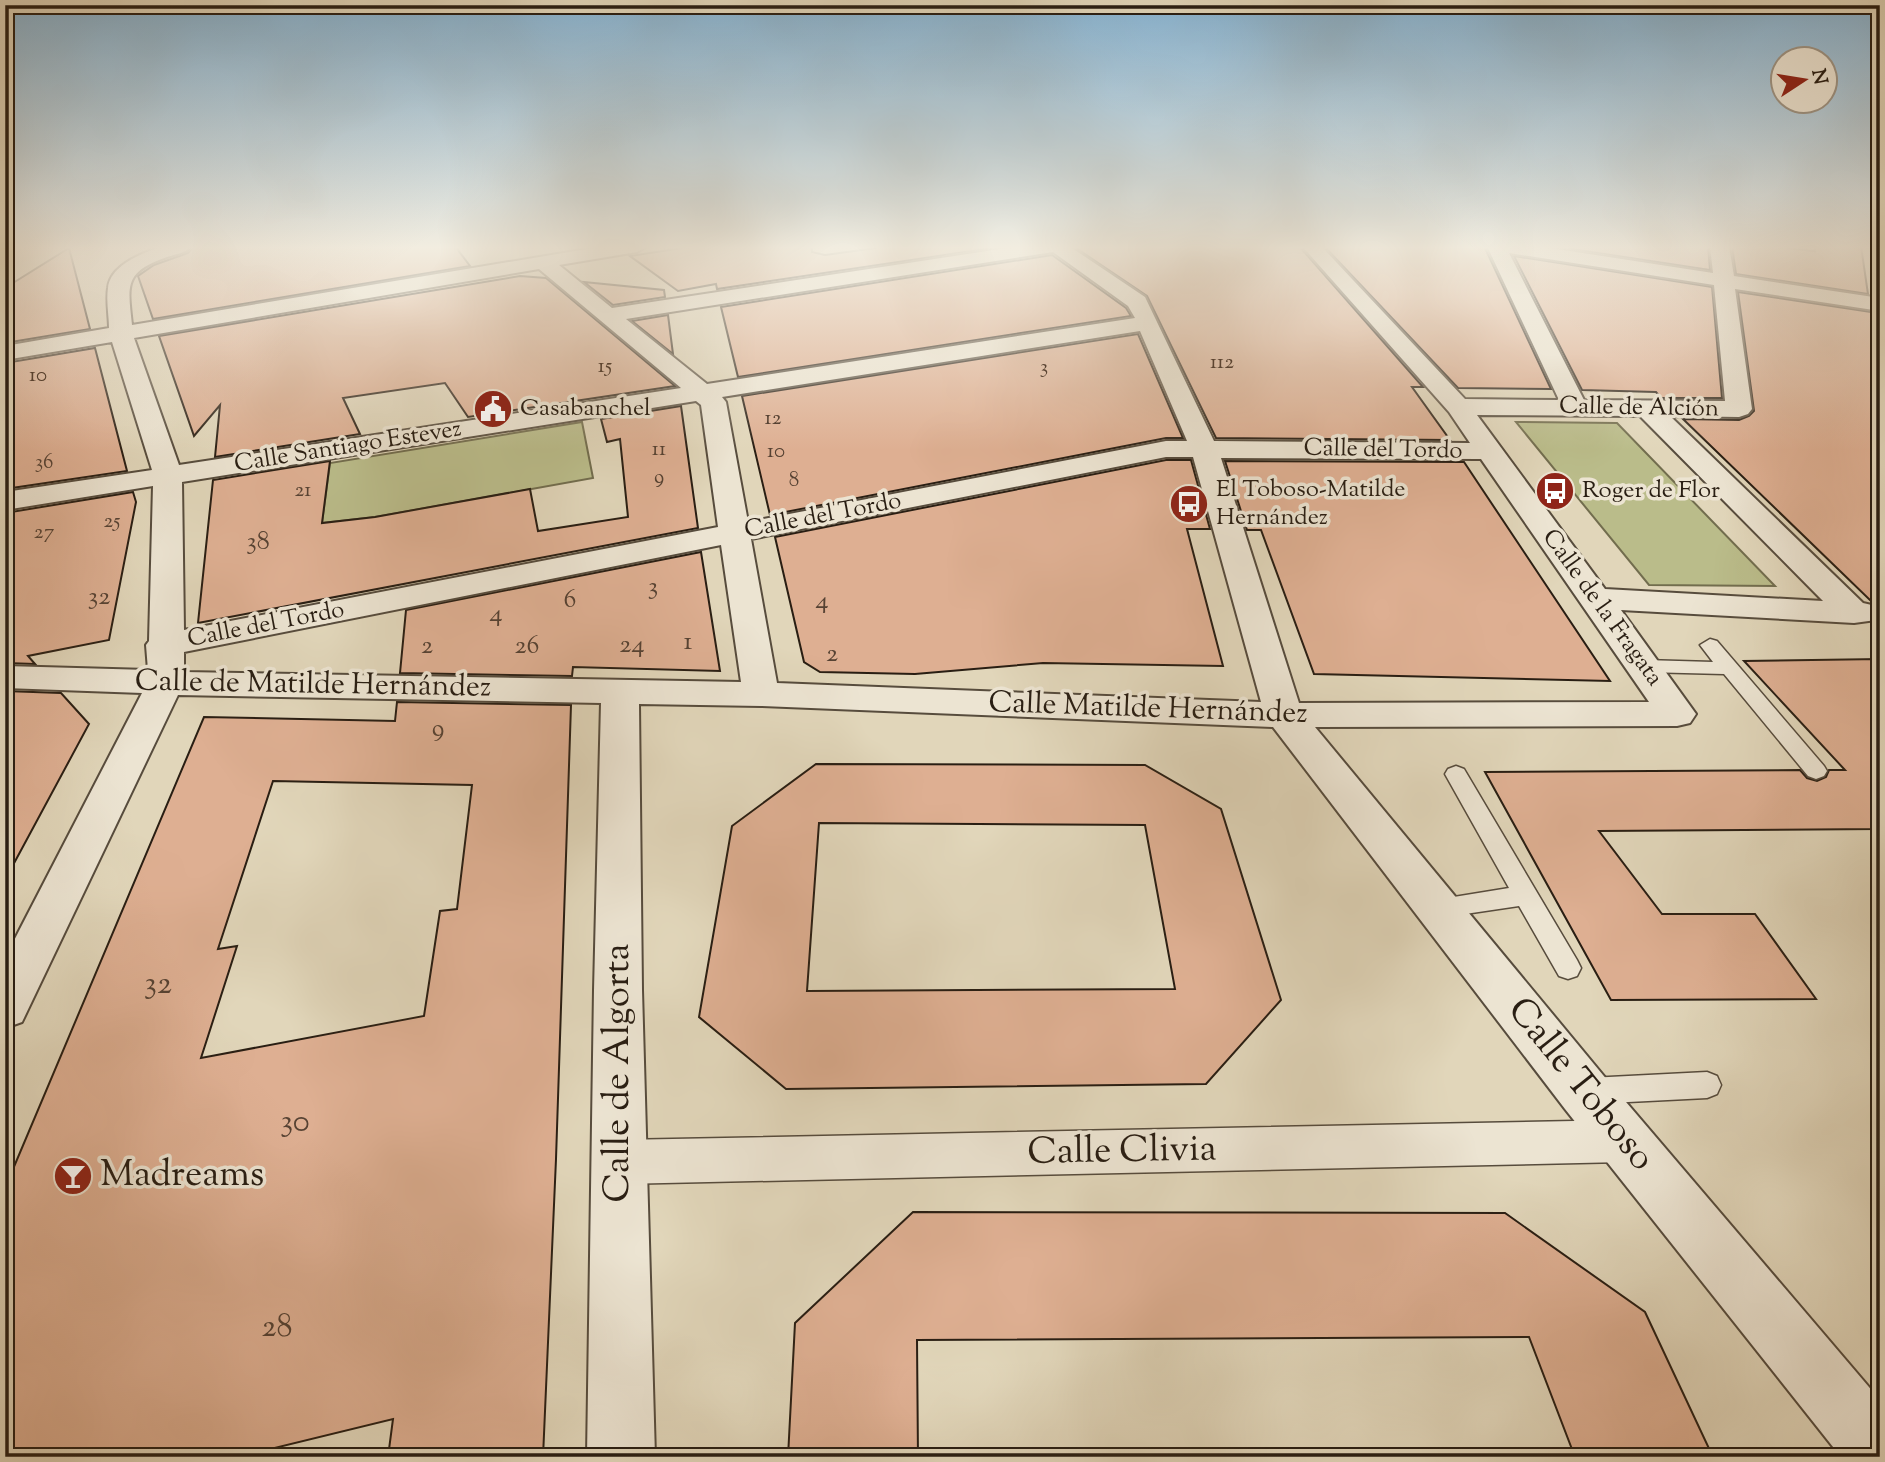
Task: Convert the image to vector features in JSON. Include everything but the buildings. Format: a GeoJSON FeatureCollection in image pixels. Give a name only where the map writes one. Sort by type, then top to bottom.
{"type":"FeatureCollection","features":[{"type":"Feature","properties":{"kind":"street"},"geometry":{"type":"LineString","coordinates":[[5,1007],[165,664],[168,475],[121,333],[120,314]]}},
{"type":"Feature","properties":{"kind":"street"},"geometry":{"type":"LineString","coordinates":[[5,353],[231,314]]}},
{"type":"Feature","properties":{"kind":"street"},"geometry":{"type":"LineString","coordinates":[[608,315],[613,314]]}},
{"type":"Feature","properties":{"kind":"street"},"geometry":{"type":"LineString","coordinates":[[1143,314],[1204,448],[1284,715]]}},
{"type":"Feature","properties":{"kind":"street","name":"Calle de la Fragata"},"geometry":{"type":"LineString","coordinates":[[1373,314],[1458,407],[1677,715]]}},
{"type":"Feature","properties":{"kind":"street"},"geometry":{"type":"LineString","coordinates":[[1529,314],[1575,407]]}},
{"type":"Feature","properties":{"kind":"street","name":"Calle de Alción"},"geometry":{"type":"LineString","coordinates":[[1458,407],[1739,409],[1727,314]]}},
{"type":"Feature","properties":{"kind":"street"},"geometry":{"type":"LineString","coordinates":[[608,315],[713,402],[761,694]]}},
{"type":"Feature","properties":{"kind":"street","name":"Calle Santiago Estevez"},"geometry":{"type":"LineString","coordinates":[[5,501],[1148,323]]}},
{"type":"Feature","properties":{"kind":"street"},"geometry":{"type":"LineString","coordinates":[[1647,408],[1867,613]]}},
{"type":"Feature","properties":{"kind":"street","name":"Calle del Tordo"},"geometry":{"type":"LineString","coordinates":[[165,664],[735,533],[1166,449],[1487,451]]}},
{"type":"Feature","properties":{"kind":"street"},"geometry":{"type":"LineString","coordinates":[[1597,599],[1867,613]]}},
{"type":"Feature","properties":{"kind":"street","name":"Calle de Matilde Hernández"},"geometry":{"type":"LineString","coordinates":[[5,677],[165,664],[620,690]]}},
{"type":"Feature","properties":{"kind":"street","name":"Calle Matilde Hernández"},"geometry":{"type":"LineString","coordinates":[[620,690],[1284,715],[1677,715]]}},
{"type":"Feature","properties":{"kind":"street","name":"Calle de Algorta"},"geometry":{"type":"LineString","coordinates":[[620,690],[618,990],[621,1457]]}},
{"type":"Feature","properties":{"kind":"street","name":"Calle Toboso"},"geometry":{"type":"LineString","coordinates":[[1284,715],[1584,1092],[1880,1452]]}},
{"type":"Feature","properties":{"kind":"street","name":"Calle Clivia"},"geometry":{"type":"LineString","coordinates":[[620,1162],[1624,1141]]}},
{"type":"Feature","properties":{"kind":"lane"},"geometry":{"type":"LineString","coordinates":[[1710,645],[1816,771]]}},
{"type":"Feature","properties":{"kind":"lane"},"geometry":{"type":"LineString","coordinates":[[1644,666],[1728,668]]}},
{"type":"Feature","properties":{"kind":"lane"},"geometry":{"type":"LineString","coordinates":[[1456,774],[1568,968]]}},
{"type":"Feature","properties":{"kind":"lane"},"geometry":{"type":"LineString","coordinates":[[1438,908],[1526,895]]}},
{"type":"Feature","properties":{"kind":"lane"},"geometry":{"type":"LineString","coordinates":[[1584,1092],[1707,1085]]}},
{"type":"Feature","properties":{"kind":"green space"},"geometry":{"type":"Polygon","coordinates":[[[582,422],[593,478],[375,517],[322,523],[330,463],[582,422]]]}},
{"type":"Feature","properties":{"kind":"green space"},"geometry":{"type":"Polygon","coordinates":[[[1516,422],[1617,423],[1775,586],[1649,585],[1516,422]]]}},
{"type":"Feature","properties":{"kind":"place","name":"Casabanchel"},"geometry":{"type":"Point","coordinates":[493,409]}},
{"type":"Feature","properties":{"kind":"place","name":"Roger de Flor"},"geometry":{"type":"Point","coordinates":[1555,491]}},
{"type":"Feature","properties":{"kind":"place","name":"El Toboso-Matilde Hernández"},"geometry":{"type":"Point","coordinates":[1189,504]}},
{"type":"Feature","properties":{"kind":"place","name":"Madreams"},"geometry":{"type":"Point","coordinates":[73,1176]}}]}
